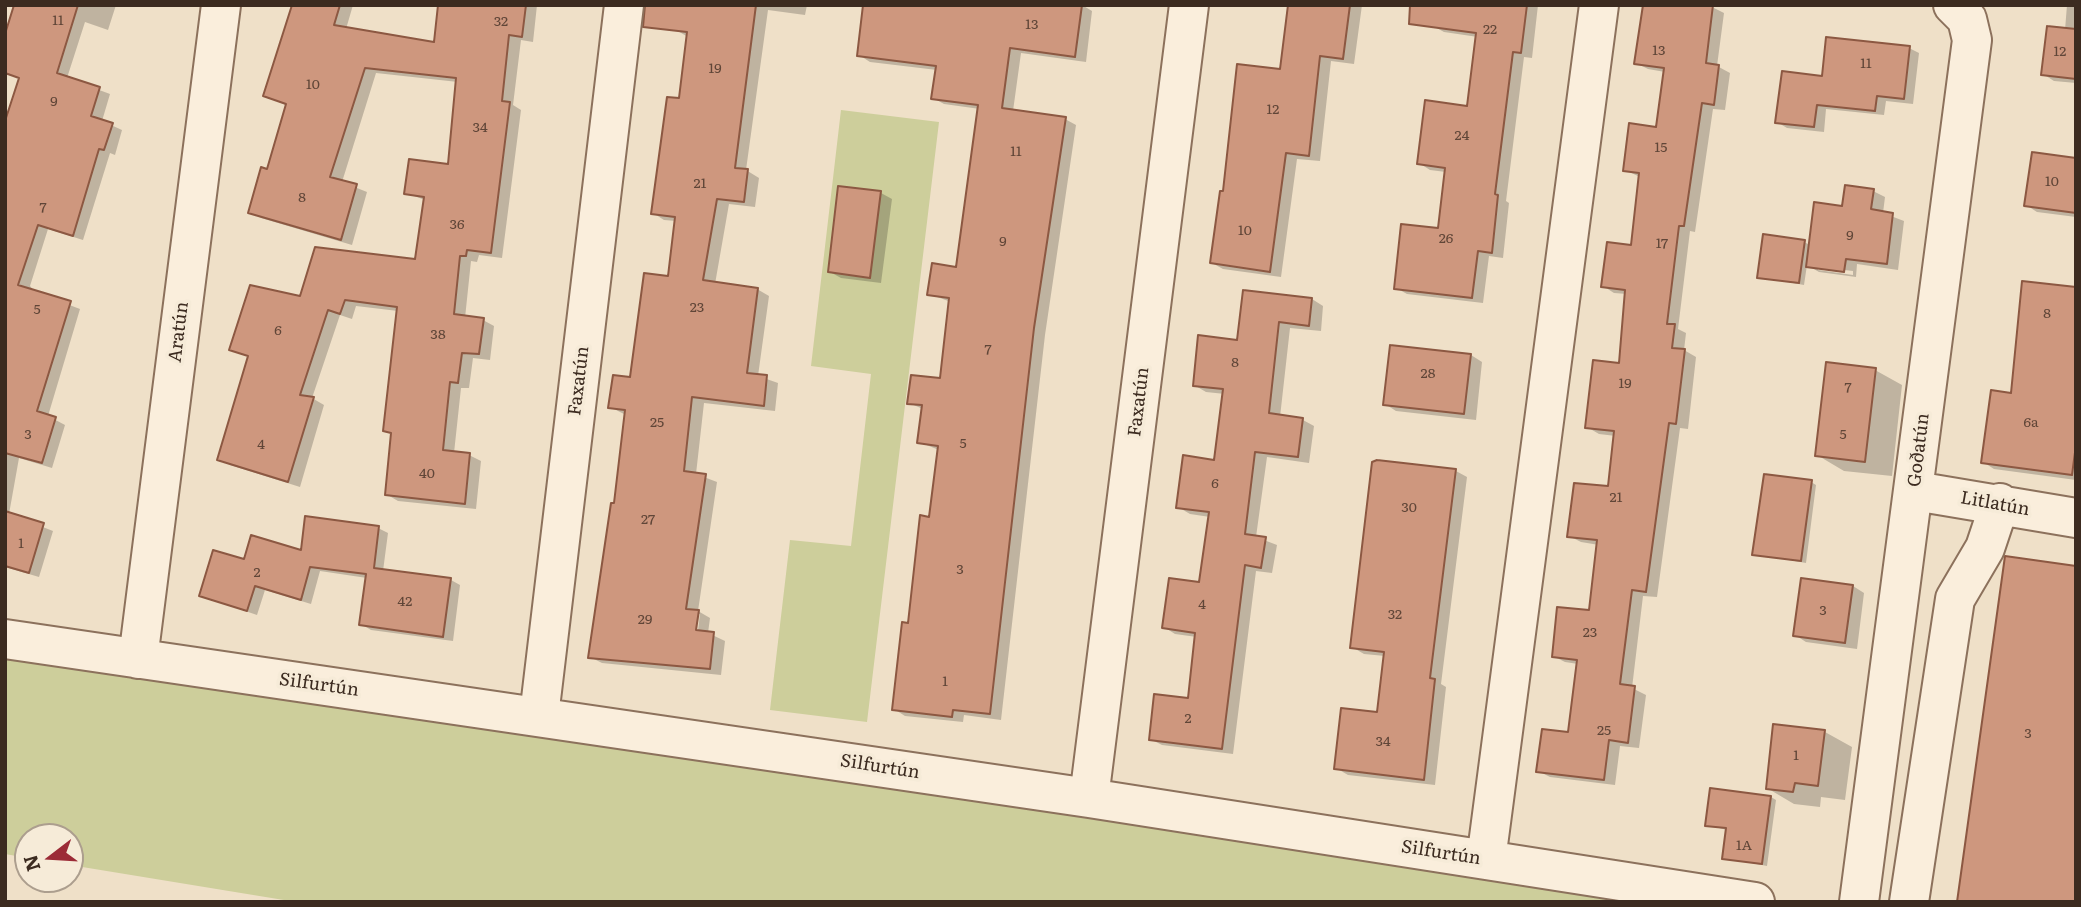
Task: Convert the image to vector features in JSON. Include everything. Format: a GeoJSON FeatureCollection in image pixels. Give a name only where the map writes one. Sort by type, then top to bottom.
{"type":"FeatureCollection","features":[{"type":"Feature","properties":{"kind":"street","name":"Aratún"},"geometry":{"type":"LineString","coordinates":[[138,659],[221,5]]}},
{"type":"Feature","properties":{"kind":"street","name":"Faxatún"},"geometry":{"type":"LineString","coordinates":[[539,716],[624,5]]}},
{"type":"Feature","properties":{"kind":"street","name":"Faxatún"},"geometry":{"type":"LineString","coordinates":[[1089,798],[1189,5]]}},
{"type":"Feature","properties":{"kind":"street"},"geometry":{"type":"LineString","coordinates":[[1486,860],[1599,5]]}},
{"type":"Feature","properties":{"kind":"street","name":"Goðatún"},"geometry":{"type":"LineString","coordinates":[[1860,902],[1972,40],[1967,19],[1953,5]]}},
{"type":"Feature","properties":{"kind":"street","name":"Litlatún"},"geometry":{"type":"LineString","coordinates":[[1914,491],[2000,503],[2076,518]]}},
{"type":"Feature","properties":{"kind":"street"},"geometry":{"type":"LineString","coordinates":[[1909,902],[1955,599],[1985,548],[2000,503]]}},
{"type":"Feature","properties":{"kind":"street","name":"Silfurtún"},"geometry":{"type":"LineString","coordinates":[[5,639],[1089,798],[1755,902]]}},
{"type":"Feature","properties":{"kind":"green space"},"geometry":{"type":"Polygon","coordinates":[[[841,110],[939,122],[867,722],[770,710],[790,540],[851,546],[871,374],[811,366],[841,110]]]}},
{"type":"Feature","properties":{"kind":"green space"},"geometry":{"type":"Polygon","coordinates":[[[5,649],[1672,902],[296,902],[84,867],[84,823],[14,823],[14,856],[5,854],[5,649]]]}},
{"type":"Feature","properties":{"kind":"building"},"geometry":{"type":"Polygon","coordinates":[[[14,5],[78,5],[57,73],[100,87],[91,116],[113,123],[104,150],[99,149],[73,236],[38,225],[18,285],[71,301],[37,411],[56,417],[42,463],[5,453],[5,121],[19,78],[5,73],[5,34],[14,5]]]}},
{"type":"Feature","properties":{"kind":"building"},"geometry":{"type":"Polygon","coordinates":[[[292,5],[340,5],[334,25],[434,42],[438,5],[526,5],[522,37],[509,35],[502,101],[510,102],[491,253],[467,250],[466,256],[460,256],[454,314],[484,318],[479,354],[462,353],[458,383],[450,382],[443,450],[470,453],[465,504],[385,495],[391,433],[383,431],[397,307],[345,300],[340,314],[328,310],[300,395],[314,397],[288,482],[217,460],[248,356],[229,350],[250,285],[300,296],[315,247],[415,259],[424,197],[404,194],[409,159],[448,164],[456,78],[365,68],[330,177],[357,184],[341,240],[248,213],[261,167],[267,169],[286,104],[263,96],[292,5]]]}},
{"type":"Feature","properties":{"kind":"building"},"geometry":{"type":"Polygon","coordinates":[[[645,5],[756,5],[735,168],[748,169],[744,202],[717,199],[703,280],[758,288],[747,373],[767,375],[764,406],[692,397],[684,471],[706,474],[686,609],[699,610],[696,630],[714,632],[710,669],[588,658],[611,503],[614,503],[625,410],[608,408],[613,375],[630,377],[644,273],[668,276],[675,217],[651,214],[667,97],[679,98],[687,32],[643,27],[645,5]]]}},
{"type":"Feature","properties":{"kind":"building"},"geometry":{"type":"Polygon","coordinates":[[[863,5],[1082,5],[1075,57],[1010,48],[1002,108],[1066,117],[1034,328],[990,714],[953,710],[952,717],[892,710],[902,622],[908,623],[920,515],[929,517],[938,446],[917,443],[922,405],[907,404],[911,375],[940,378],[949,298],[927,295],[932,263],[956,267],[978,105],[931,99],[936,66],[857,56],[863,5]]]}},
{"type":"Feature","properties":{"kind":"building"},"geometry":{"type":"Polygon","coordinates":[[[1288,5],[1350,5],[1343,59],[1320,56],[1309,156],[1286,153],[1270,272],[1210,263],[1220,191],[1223,191],[1237,64],[1280,69],[1288,5]]]}},
{"type":"Feature","properties":{"kind":"building"},"geometry":{"type":"Polygon","coordinates":[[[1410,5],[1527,5],[1521,53],[1513,52],[1495,194],[1498,195],[1492,253],[1478,251],[1472,298],[1394,289],[1401,224],[1438,228],[1445,168],[1417,164],[1425,100],[1467,106],[1476,33],[1409,24],[1410,5]]]}},
{"type":"Feature","properties":{"kind":"building"},"geometry":{"type":"Polygon","coordinates":[[[1643,5],[1713,5],[1706,63],[1719,65],[1714,105],[1702,103],[1684,226],[1679,226],[1667,324],[1675,324],[1672,348],[1685,349],[1676,424],[1669,423],[1646,592],[1632,590],[1620,684],[1635,686],[1628,743],[1609,740],[1604,780],[1536,772],[1542,729],[1568,732],[1577,660],[1552,657],[1557,607],[1589,610],[1597,540],[1567,537],[1574,483],[1608,486],[1614,431],[1585,428],[1593,360],[1619,363],[1625,290],[1601,287],[1607,242],[1631,245],[1639,173],[1623,171],[1629,123],[1656,127],[1664,68],[1634,64],[1643,5]]]}},
{"type":"Feature","properties":{"kind":"building"},"geometry":{"type":"Polygon","coordinates":[[[2047,26],[2076,29],[2076,79],[2041,75],[2047,26]]]}},
{"type":"Feature","properties":{"kind":"building"},"geometry":{"type":"Polygon","coordinates":[[[1826,37],[1910,46],[1904,99],[1877,96],[1875,111],[1817,105],[1814,127],[1775,123],[1782,71],[1822,76],[1826,37]]]}},
{"type":"Feature","properties":{"kind":"building"},"geometry":{"type":"Polygon","coordinates":[[[2032,152],[2076,158],[2076,213],[2024,206],[2032,152]]]}},
{"type":"Feature","properties":{"kind":"building"},"geometry":{"type":"Polygon","coordinates":[[[1845,185],[1874,189],[1871,209],[1893,213],[1887,264],[1846,259],[1844,272],[1806,267],[1814,202],[1842,206],[1845,185]]]}},
{"type":"Feature","properties":{"kind":"building"},"geometry":{"type":"Polygon","coordinates":[[[838,186],[881,191],[870,278],[828,272],[838,186]]]}},
{"type":"Feature","properties":{"kind":"building"},"geometry":{"type":"Polygon","coordinates":[[[1763,234],[1805,240],[1799,283],[1757,278],[1763,234]]]}},
{"type":"Feature","properties":{"kind":"building"},"geometry":{"type":"Polygon","coordinates":[[[2022,281],[2076,287],[2076,445],[2072,475],[1981,463],[1991,390],[2011,393],[2022,281]]]}},
{"type":"Feature","properties":{"kind":"building"},"geometry":{"type":"Polygon","coordinates":[[[1243,290],[1312,298],[1309,326],[1279,322],[1269,413],[1303,418],[1298,457],[1255,452],[1245,534],[1266,537],[1261,568],[1245,565],[1222,749],[1149,740],[1154,694],[1188,698],[1195,633],[1162,628],[1169,578],[1199,582],[1209,512],[1176,508],[1183,455],[1214,460],[1223,389],[1193,386],[1198,335],[1237,340],[1243,290]]]}},
{"type":"Feature","properties":{"kind":"building"},"geometry":{"type":"Polygon","coordinates":[[[1390,345],[1471,354],[1464,414],[1383,405],[1390,345]]]}},
{"type":"Feature","properties":{"kind":"building"},"geometry":{"type":"Polygon","coordinates":[[[1826,362],[1876,368],[1865,462],[1815,456],[1826,362]]]}},
{"type":"Feature","properties":{"kind":"building"},"geometry":{"type":"Polygon","coordinates":[[[1377,460],[1456,469],[1430,678],[1435,679],[1424,780],[1334,769],[1341,708],[1377,712],[1384,652],[1350,648],[1372,462],[1377,460]]]}},
{"type":"Feature","properties":{"kind":"building"},"geometry":{"type":"Polygon","coordinates":[[[1764,474],[1812,480],[1801,561],[1752,555],[1764,474]]]}},
{"type":"Feature","properties":{"kind":"building"},"geometry":{"type":"Polygon","coordinates":[[[5,511],[44,523],[29,573],[5,566],[5,511]]]}},
{"type":"Feature","properties":{"kind":"building"},"geometry":{"type":"Polygon","coordinates":[[[305,516],[379,526],[374,568],[451,578],[443,637],[359,625],[366,574],[310,567],[301,600],[255,586],[247,611],[199,596],[213,550],[244,559],[251,535],[301,550],[305,516]]]}},
{"type":"Feature","properties":{"kind":"building"},"geometry":{"type":"Polygon","coordinates":[[[2005,556],[2076,566],[2076,902],[1957,902],[2005,556]]]}},
{"type":"Feature","properties":{"kind":"building"},"geometry":{"type":"Polygon","coordinates":[[[1801,578],[1853,585],[1845,643],[1793,636],[1801,578]]]}},
{"type":"Feature","properties":{"kind":"building"},"geometry":{"type":"Polygon","coordinates":[[[1773,724],[1825,730],[1818,786],[1795,783],[1793,792],[1766,789],[1773,724]]]}},
{"type":"Feature","properties":{"kind":"building"},"geometry":{"type":"Polygon","coordinates":[[[1710,788],[1771,796],[1762,864],[1722,859],[1726,828],[1705,826],[1710,788]]]}}]}
